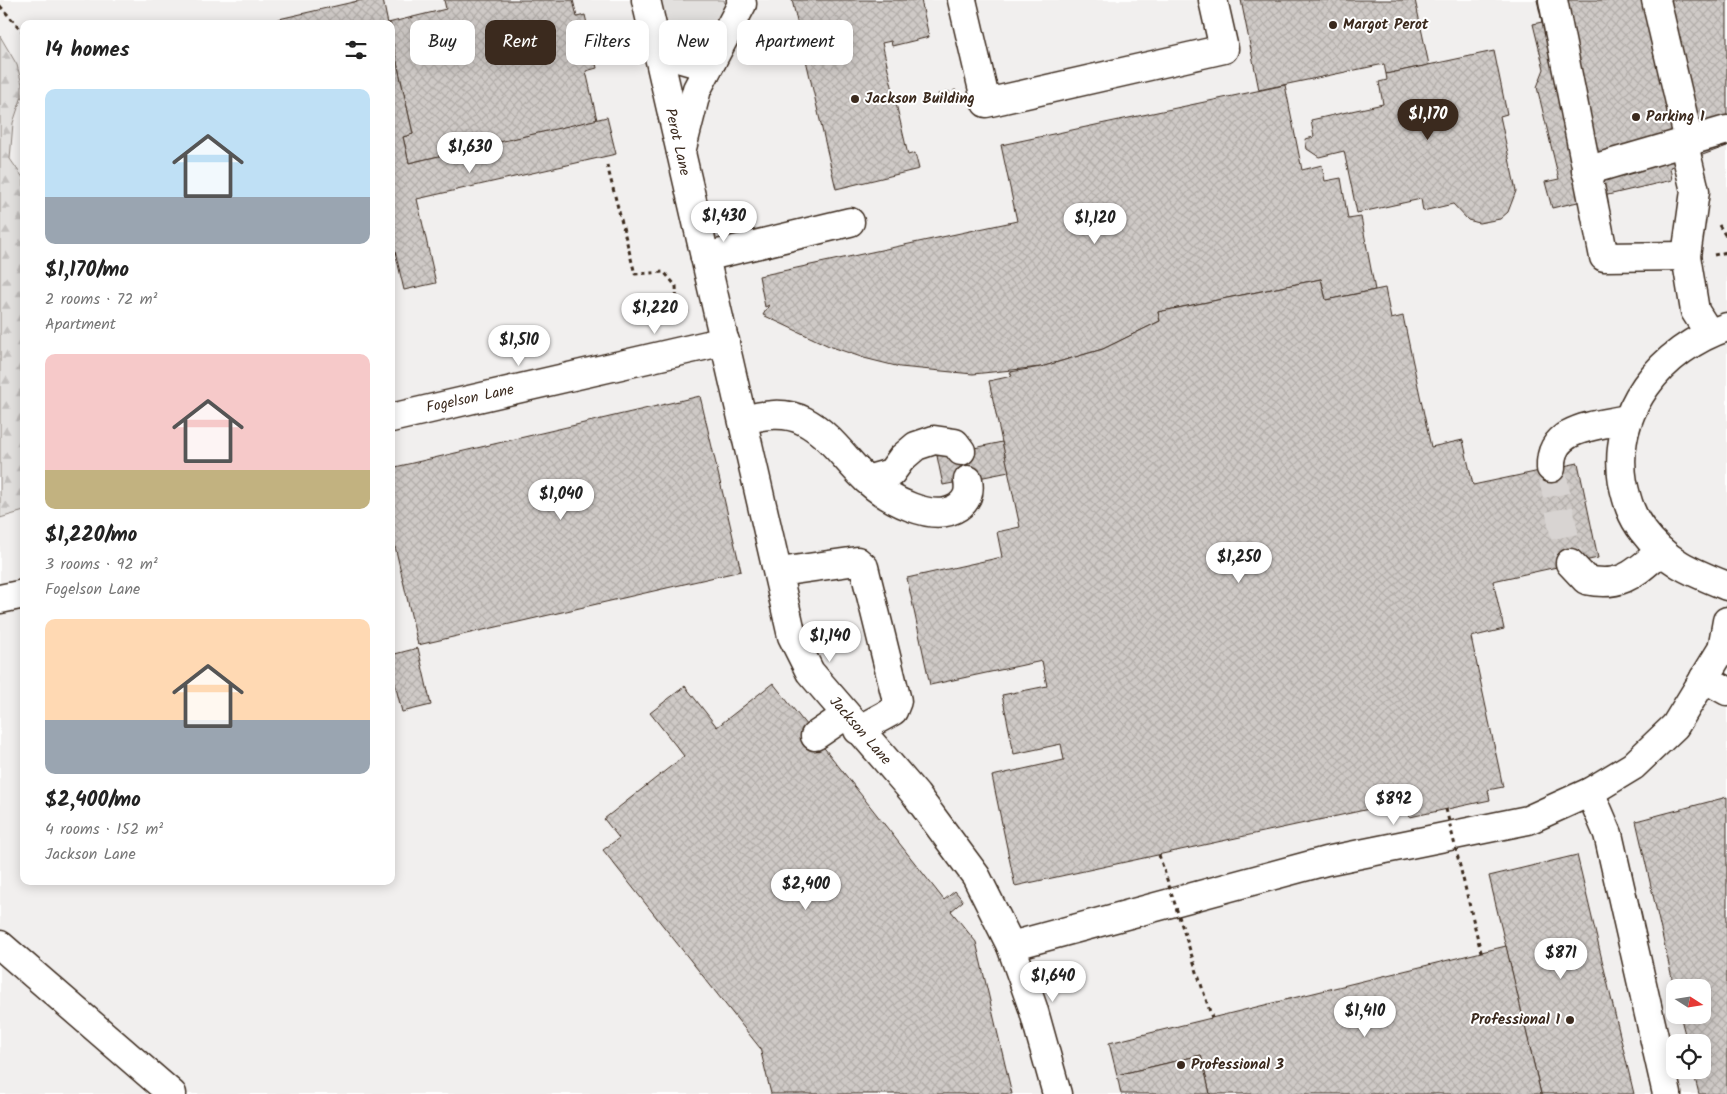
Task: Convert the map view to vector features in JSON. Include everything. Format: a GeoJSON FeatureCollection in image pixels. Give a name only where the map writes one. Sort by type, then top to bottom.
{"type":"FeatureCollection","features":[{"type":"Feature","properties":{"kind":"street","name":"Perot Lane"},"geometry":{"type":"LineString","coordinates":[[646,0],[680,156],[725,341]]}},
{"type":"Feature","properties":{"kind":"street"},"geometry":{"type":"LineString","coordinates":[[727,32],[742,4],[741,0]]}},
{"type":"Feature","properties":{"kind":"street"},"geometry":{"type":"LineString","coordinates":[[962,0],[986,103],[1224,49],[1212,0]]}},
{"type":"Feature","properties":{"kind":"street"},"geometry":{"type":"LineString","coordinates":[[1553,0],[1604,257],[1686,256]]}},
{"type":"Feature","properties":{"kind":"street"},"geometry":{"type":"LineString","coordinates":[[1656,0],[1689,141],[1686,153],[1695,192],[1686,256],[1695,311],[1718,330],[1677,353],[1658,370],[1627,419],[1621,446],[1622,472],[1627,505],[1642,531],[1661,551],[1683,569],[1727,586]]}},
{"type":"Feature","properties":{"kind":"street"},"geometry":{"type":"LineString","coordinates":[[680,156],[698,89],[710,65]]}},
{"type":"Feature","properties":{"kind":"street"},"geometry":{"type":"LineString","coordinates":[[1586,171],[1727,130]]}},
{"type":"Feature","properties":{"kind":"street"},"geometry":{"type":"LineString","coordinates":[[705,257],[850,222]]}},
{"type":"Feature","properties":{"kind":"street","name":"Fogelson Lane"},"geometry":{"type":"LineString","coordinates":[[395,417],[725,341]]}},
{"type":"Feature","properties":{"kind":"street","name":"Jackson Lane"},"geometry":{"type":"LineString","coordinates":[[725,341],[792,636],[800,655],[810,672],[916,795],[976,876],[1011,946],[1033,1008],[1057,1094]]}},
{"type":"Feature","properties":{"kind":"street"},"geometry":{"type":"LineString","coordinates":[[744,420],[780,415],[804,421],[825,435],[876,486],[918,511],[944,512],[964,502],[970,490],[968,480]]}},
{"type":"Feature","properties":{"kind":"street"},"geometry":{"type":"LineString","coordinates":[[1552,468],[1551,459],[1555,450],[1568,432],[1627,419]]}},
{"type":"Feature","properties":{"kind":"street"},"geometry":{"type":"LineString","coordinates":[[876,486],[916,446],[934,440],[955,443],[961,451]]}},
{"type":"Feature","properties":{"kind":"street"},"geometry":{"type":"LineString","coordinates":[[1570,563],[1586,580],[1615,583],[1638,570],[1661,551]]}},
{"type":"Feature","properties":{"kind":"street"},"geometry":{"type":"LineString","coordinates":[[779,572],[857,561],[864,567],[897,701],[893,711],[852,722],[815,736]]}},
{"type":"Feature","properties":{"kind":"street"},"geometry":{"type":"LineString","coordinates":[[0,599],[20,595]]}},
{"type":"Feature","properties":{"kind":"street"},"geometry":{"type":"LineString","coordinates":[[1011,946],[1326,861],[1528,820],[1590,792],[1633,766],[1716,684],[1727,621]]}},
{"type":"Feature","properties":{"kind":"street"},"geometry":{"type":"LineString","coordinates":[[1590,792],[1608,834],[1667,1094]]}},
{"type":"Feature","properties":{"kind":"street"},"geometry":{"type":"LineString","coordinates":[[0,945],[172,1094]]}},
{"type":"Feature","properties":{"kind":"path"},"geometry":{"type":"LineString","coordinates":[[0,6],[20,28]]}},
{"type":"Feature","properties":{"kind":"path"},"geometry":{"type":"LineString","coordinates":[[607,164],[635,274],[664,272],[676,286],[677,310],[689,311]]}},
{"type":"Feature","properties":{"kind":"path"},"geometry":{"type":"LineString","coordinates":[[1446,809],[1481,952]]}},
{"type":"Feature","properties":{"kind":"path"},"geometry":{"type":"LineString","coordinates":[[1159,855],[1212,1018]]}},
{"type":"Feature","properties":{"kind":"shaded area"},"geometry":{"type":"Polygon","coordinates":[[[0,0],[1727,0],[1727,1094],[0,1094],[0,0]]]}},
{"type":"Feature","properties":{"kind":"green space"},"geometry":{"type":"Polygon","coordinates":[[[658,0],[724,0],[725,6],[721,20],[664,20],[658,0]]]}},
{"type":"Feature","properties":{"kind":"green space"},"geometry":{"type":"Polygon","coordinates":[[[0,36],[17,65],[20,76],[20,102],[13,123],[10,159],[20,173],[20,512],[0,518],[0,36]]]}},
{"type":"Feature","properties":{"kind":"building"},"geometry":{"type":"Polygon","coordinates":[[[362,0],[383,0],[387,20],[274,20],[362,0]]]}},
{"type":"Feature","properties":{"kind":"building"},"geometry":{"type":"Polygon","coordinates":[[[444,0],[573,0],[577,17],[585,15],[586,20],[566,20],[566,65],[596,65],[597,68],[586,71],[597,120],[409,163],[403,137],[413,134],[395,54],[395,21],[446,9],[444,0]]]}},
{"type":"Feature","properties":{"kind":"building","name":"Jackson Building"},"geometry":{"type":"Polygon","coordinates":[[[792,0],[921,0],[929,37],[892,46],[891,41],[882,43],[908,155],[915,153],[919,169],[836,189],[807,65],[853,65],[853,20],[797,20],[792,0]]]}},
{"type":"Feature","properties":{"kind":"building","name":"Margot Perot"},"geometry":{"type":"Polygon","coordinates":[[[1241,0],[1415,0],[1429,65],[1386,74],[1384,64],[1259,90],[1241,0]]]}},
{"type":"Feature","properties":{"kind":"building","name":"Parking 1"},"geometry":{"type":"Polygon","coordinates":[[[1537,0],[1727,0],[1727,146],[1670,167],[1672,180],[1552,208],[1545,182],[1559,179],[1537,87],[1544,69],[1533,24],[1542,22],[1537,0]]]}},
{"type":"Feature","properties":{"kind":"building"},"geometry":{"type":"Polygon","coordinates":[[[1494,51],[1507,114],[1500,116],[1516,191],[1508,212],[1500,219],[1479,223],[1468,220],[1453,204],[1423,211],[1421,199],[1357,213],[1344,151],[1319,157],[1307,149],[1305,139],[1314,137],[1311,120],[1383,104],[1379,82],[1387,80],[1386,74],[1494,51]]]}},
{"type":"Feature","properties":{"kind":"building"},"geometry":{"type":"Polygon","coordinates":[[[395,54],[413,134],[403,137],[409,163],[607,117],[616,154],[417,199],[436,283],[404,290],[395,251],[395,54]]]}},
{"type":"Feature","properties":{"kind":"building"},"geometry":{"type":"Polygon","coordinates":[[[1285,85],[1302,170],[1322,165],[1325,181],[1341,178],[1348,219],[1361,217],[1375,290],[1326,300],[1321,279],[1158,312],[1160,321],[1103,349],[1041,367],[973,374],[900,367],[864,358],[829,346],[763,315],[769,305],[765,307],[759,276],[1017,221],[1001,145],[1285,85]]]}},
{"type":"Feature","properties":{"kind":"building"},"geometry":{"type":"Polygon","coordinates":[[[1321,279],[1326,300],[1385,288],[1391,319],[1403,316],[1431,447],[1463,440],[1473,485],[1578,463],[1598,558],[1493,581],[1504,629],[1471,637],[1503,787],[1488,790],[1490,800],[1410,817],[1406,801],[1015,886],[992,776],[1064,760],[1061,744],[1014,754],[1002,695],[1047,686],[1042,661],[930,685],[907,578],[1002,557],[997,532],[1020,527],[989,381],[1012,376],[1010,372],[1041,367],[1103,349],[1160,321],[1158,312],[1321,279]]]}},
{"type":"Feature","properties":{"kind":"building"},"geometry":{"type":"Polygon","coordinates":[[[700,396],[741,571],[418,645],[395,546],[395,467],[700,396]]]}},
{"type":"Feature","properties":{"kind":"building"},"geometry":{"type":"Polygon","coordinates":[[[1002,442],[1009,472],[943,485],[937,456],[1002,442]]]}},
{"type":"Feature","properties":{"kind":"building"},"geometry":{"type":"Polygon","coordinates":[[[418,648],[431,705],[402,712],[395,684],[395,654],[418,648]]]}},
{"type":"Feature","properties":{"kind":"building"},"geometry":{"type":"Polygon","coordinates":[[[773,683],[944,900],[955,891],[963,901],[951,911],[976,942],[1012,1094],[771,1094],[760,1048],[603,850],[619,838],[604,819],[684,756],[650,713],[685,686],[717,727],[773,683]]]}},
{"type":"Feature","properties":{"kind":"building"},"geometry":{"type":"Polygon","coordinates":[[[1727,797],[1727,1094],[1699,1094],[1695,1079],[1711,1079],[1711,1034],[1685,1034],[1682,1024],[1711,1024],[1711,979],[1672,979],[1636,821],[1727,797]]]}},
{"type":"Feature","properties":{"kind":"building","name":"Professional 1"},"geometry":{"type":"Polygon","coordinates":[[[1577,855],[1634,1094],[1541,1094],[1489,876],[1577,855]]]}},
{"type":"Feature","properties":{"kind":"building"},"geometry":{"type":"Polygon","coordinates":[[[1506,946],[1541,1094],[1210,1094],[1201,1055],[1117,1075],[1109,1043],[1506,946]]]}},
{"type":"Feature","properties":{"kind":"building","name":"Professional 3"},"geometry":{"type":"Polygon","coordinates":[[[1201,1055],[1210,1094],[1121,1094],[1117,1075],[1201,1055]]]}},
{"type":"Feature","properties":{"kind":"tunnel"},"geometry":{"type":"LineString","coordinates":[[1551,468],[1570,563]]}},
{"type":"Feature","properties":{"kind":"place","name":"Margot Perot"},"geometry":{"type":"Point","coordinates":[1333,25]}},
{"type":"Feature","properties":{"kind":"place","name":"Jackson Building"},"geometry":{"type":"Point","coordinates":[855,99]}},
{"type":"Feature","properties":{"kind":"place","name":"Parking 1"},"geometry":{"type":"Point","coordinates":[1636,117]}},
{"type":"Feature","properties":{"kind":"place","name":"Professional 1"},"geometry":{"type":"Point","coordinates":[1570,1020]}},
{"type":"Feature","properties":{"kind":"place","name":"Professional 3"},"geometry":{"type":"Point","coordinates":[1181,1065]}}]}
